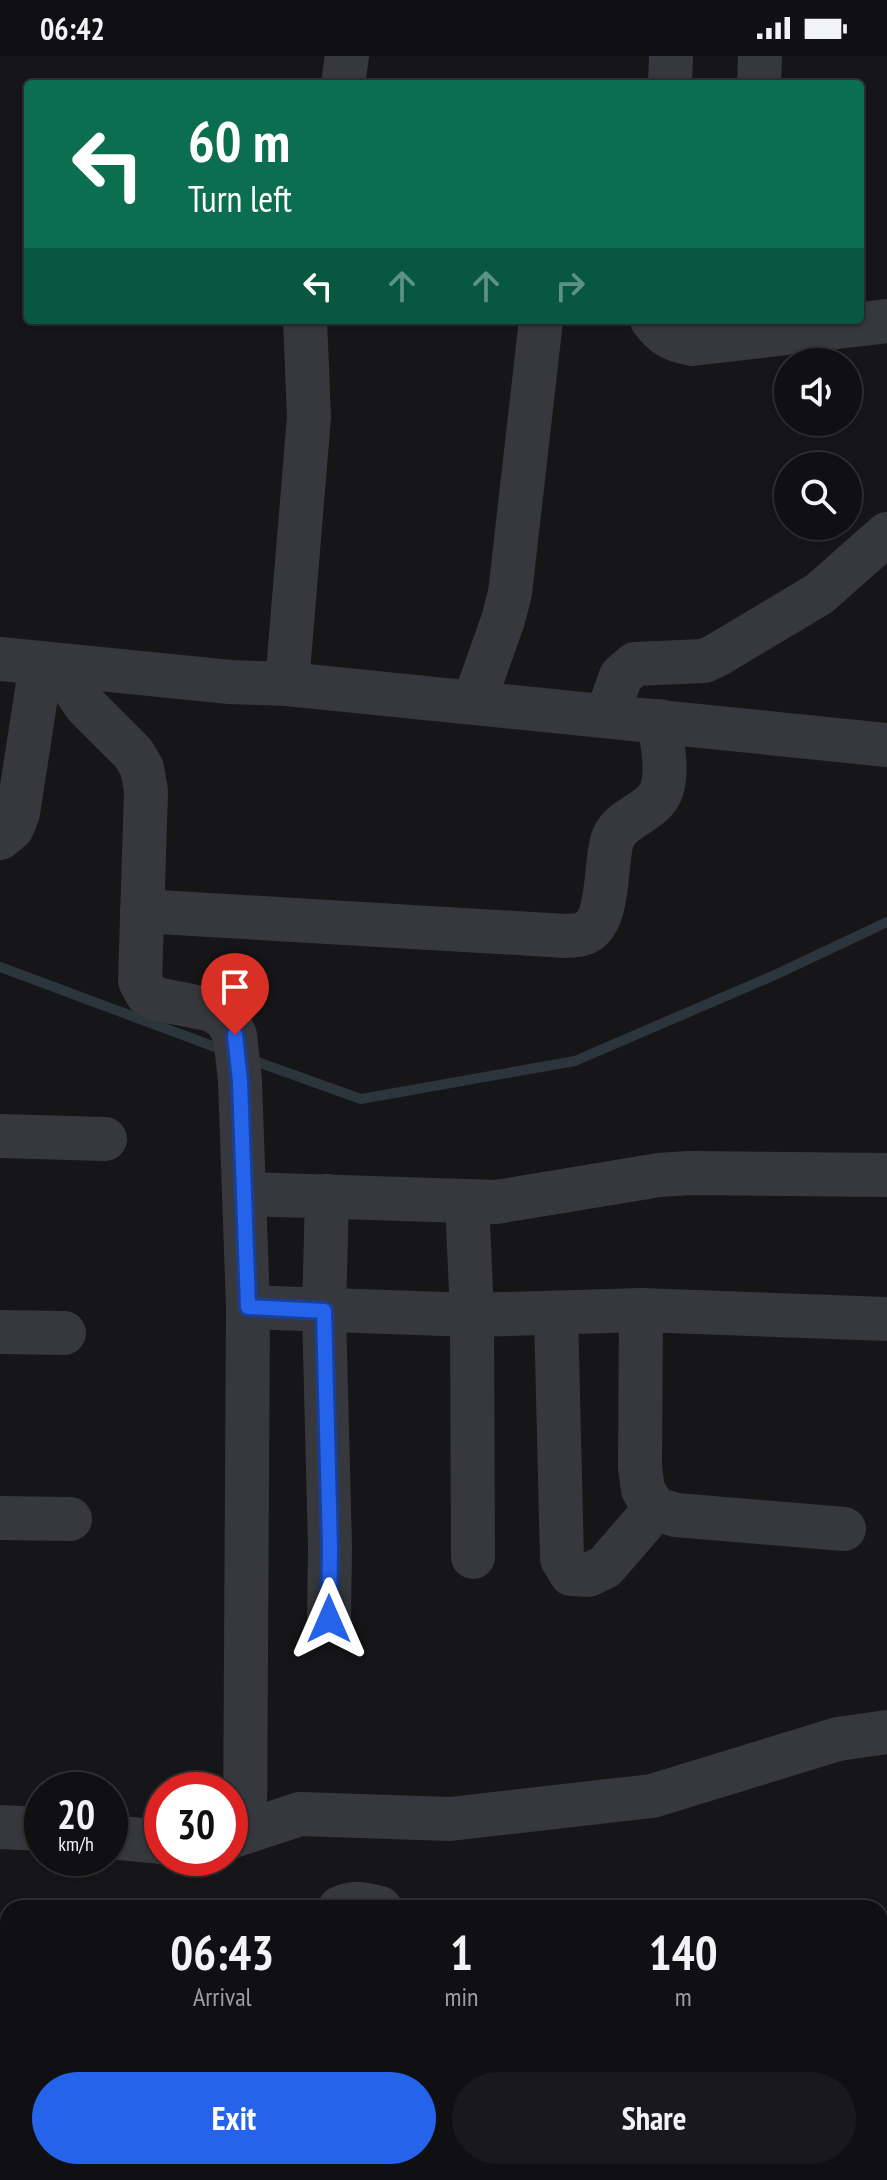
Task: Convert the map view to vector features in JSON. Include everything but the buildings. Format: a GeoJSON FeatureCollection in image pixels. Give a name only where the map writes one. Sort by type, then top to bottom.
{"type":"FeatureCollection","features":[{"type":"Feature","properties":{"kind":"street"},"geometry":{"type":"LineString","coordinates":[[344,80],[347,56]]}},
{"type":"Feature","properties":{"kind":"street"},"geometry":{"type":"LineString","coordinates":[[670,80],[671,56]]}},
{"type":"Feature","properties":{"kind":"street"},"geometry":{"type":"LineString","coordinates":[[759,80],[760,56]]}},
{"type":"Feature","properties":{"kind":"street"},"geometry":{"type":"LineString","coordinates":[[864,322],[887,321]]}},
{"type":"Feature","properties":{"kind":"street"},"geometry":{"type":"LineString","coordinates":[[287,684],[309,417],[305,324]]}},
{"type":"Feature","properties":{"kind":"street"},"geometry":{"type":"LineString","coordinates":[[474,702],[510,593],[541,324]]}},
{"type":"Feature","properties":{"kind":"street"},"geometry":{"type":"LineString","coordinates":[[655,324],[675,341],[693,344],[747,328],[827,324]]}},
{"type":"Feature","properties":{"kind":"street"},"geometry":{"type":"LineString","coordinates":[[607,715],[621,676],[635,664],[704,661],[717,655],[819,594],[887,534]]}},
{"type":"Feature","properties":{"kind":"street"},"geometry":{"type":"LineString","coordinates":[[36,663],[474,702],[887,745]]}},
{"type":"Feature","properties":{"kind":"street"},"geometry":{"type":"LineString","coordinates":[[0,838],[12,828],[18,813],[36,663]]}},
{"type":"Feature","properties":{"kind":"street"},"geometry":{"type":"LineString","coordinates":[[36,663],[77,693],[133,753],[142,768],[146,791],[140,981],[147,994],[157,999],[212,1010],[226,1019],[235,1035],[240,1081],[248,1307],[239,1772]]}},
{"type":"Feature","properties":{"kind":"street"},"geometry":{"type":"LineString","coordinates":[[142,911],[566,936],[585,933],[598,923],[612,838],[624,822],[648,808],[661,791],[665,765],[659,721]]}},
{"type":"Feature","properties":{"kind":"street"},"geometry":{"type":"LineString","coordinates":[[0,1136],[105,1139]]}},
{"type":"Feature","properties":{"kind":"street"},"geometry":{"type":"LineString","coordinates":[[245,1194],[496,1202],[659,1175],[887,1175]]}},
{"type":"Feature","properties":{"kind":"street"},"geometry":{"type":"LineString","coordinates":[[327,1196],[324,1311],[329,1619]]}},
{"type":"Feature","properties":{"kind":"street"},"geometry":{"type":"LineString","coordinates":[[467,1201],[472,1315],[473,1557]]}},
{"type":"Feature","properties":{"kind":"street"},"geometry":{"type":"LineString","coordinates":[[248,1307],[472,1315],[641,1310],[887,1319]]}},
{"type":"Feature","properties":{"kind":"street"},"geometry":{"type":"LineString","coordinates":[[641,1310],[640,1467],[643,1490],[655,1509],[676,1515],[844,1529]]}},
{"type":"Feature","properties":{"kind":"street"},"geometry":{"type":"LineString","coordinates":[[556,1313],[562,1559],[571,1574],[588,1575],[605,1567],[655,1509]]}},
{"type":"Feature","properties":{"kind":"street"},"geometry":{"type":"LineString","coordinates":[[0,1332],[64,1333]]}},
{"type":"Feature","properties":{"kind":"street"},"geometry":{"type":"LineString","coordinates":[[0,1518],[70,1519]]}},
{"type":"Feature","properties":{"kind":"street"},"geometry":{"type":"LineString","coordinates":[[248,1831],[300,1814],[450,1819],[652,1796],[838,1739],[887,1732]]}},
{"type":"Feature","properties":{"kind":"street"},"geometry":{"type":"LineString","coordinates":[[0,1827],[24,1828]]}},
{"type":"Feature","properties":{"kind":"waterway"},"geometry":{"type":"LineString","coordinates":[[249,1059],[361,1099],[575,1061],[777,974],[887,922]]}},
{"type":"Feature","properties":{"kind":"waterway"},"geometry":{"type":"LineString","coordinates":[[0,967],[226,1051]]}},
{"type":"Feature","properties":{"kind":"route"},"geometry":{"type":"LineString","coordinates":[[235,1035],[240,1081],[248,1307],[324,1311],[329,1619]]}}]}
